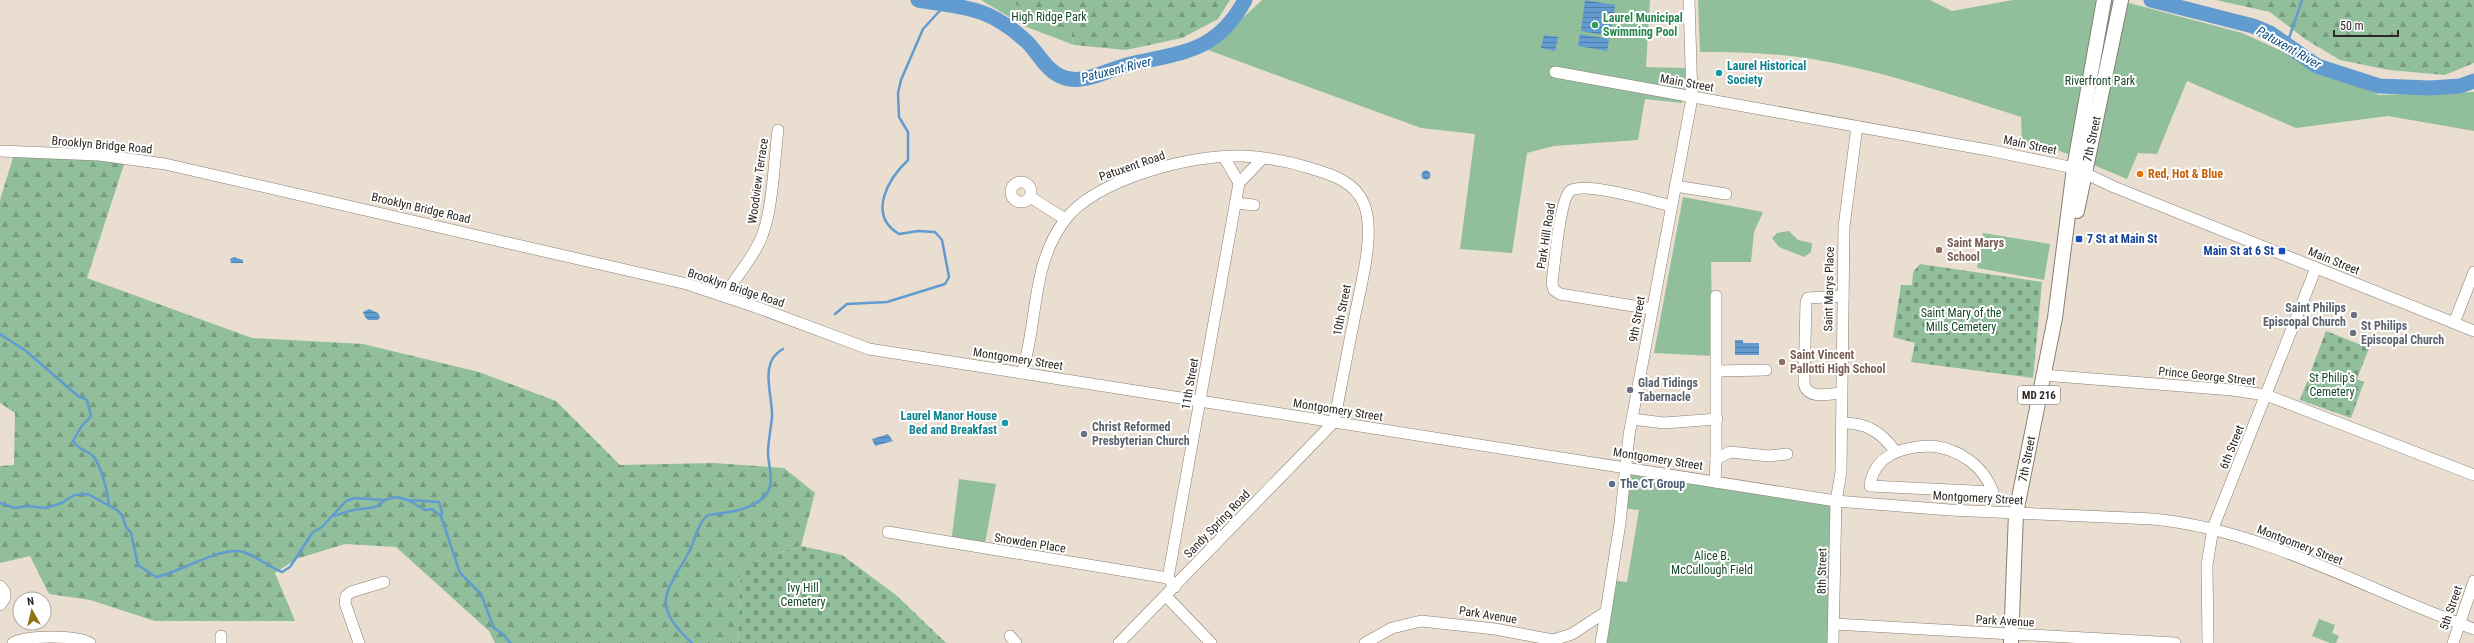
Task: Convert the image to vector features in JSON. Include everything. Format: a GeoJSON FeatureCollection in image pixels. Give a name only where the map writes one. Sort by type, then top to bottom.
{"type":"FeatureCollection","features":[{"type":"Feature","properties":{"kind":"main road","name":"7th Street"},"geometry":{"type":"LineString","coordinates":[[2011,639],[2016,513],[2061,278],[2074,230],[2079,171],[2096,44],[2104,0]]}},
{"type":"Feature","properties":{"kind":"main road","name":"7th Street"},"geometry":{"type":"LineString","coordinates":[[2079,171],[2112,47],[2121,0]]}},
{"type":"Feature","properties":{"kind":"street","name":"9th Street"},"geometry":{"type":"LineString","coordinates":[[1601,643],[1604,613],[1620,523],[1632,419],[1692,98],[1689,0]]}},
{"type":"Feature","properties":{"kind":"street","name":"Main Street"},"geometry":{"type":"LineString","coordinates":[[1556,72],[1692,98],[1993,150],[2079,171],[2474,331]]}},
{"type":"Feature","properties":{"kind":"street","name":"Saint Marys Place"},"geometry":{"type":"LineString","coordinates":[[1836,501],[1842,472],[1841,393],[1844,220],[1857,126]]}},
{"type":"Feature","properties":{"kind":"street","name":"Woodview Terrace"},"geometry":{"type":"LineString","coordinates":[[725,296],[754,252],[762,235],[767,218],[778,130]]}},
{"type":"Feature","properties":{"kind":"street","name":"Brooklyn Bridge Road"},"geometry":{"type":"LineString","coordinates":[[0,151],[99,155],[179,167],[626,269],[725,296],[828,335]]}},
{"type":"Feature","properties":{"kind":"street","name":"Patuxent Road"},"geometry":{"type":"LineString","coordinates":[[1022,373],[1030,344],[1043,261],[1055,234],[1066,219],[1080,203],[1096,192],[1129,178],[1167,167],[1224,157],[1242,156],[1307,167],[1338,177],[1352,187],[1364,203]]}},
{"type":"Feature","properties":{"kind":"street"},"geometry":{"type":"LineString","coordinates":[[1224,157],[1239,183],[1262,159]]}},
{"type":"Feature","properties":{"kind":"street","name":"11th Street"},"geometry":{"type":"LineString","coordinates":[[1168,578],[1239,183]]}},
{"type":"Feature","properties":{"kind":"street"},"geometry":{"type":"LineString","coordinates":[[1675,186],[1726,194]]}},
{"type":"Feature","properties":{"kind":"street","name":"Park Hill Road"},"geometry":{"type":"LineString","coordinates":[[1652,309],[1560,294],[1554,290],[1552,283],[1561,214],[1564,199],[1569,192],[1584,187],[1671,206]]}},
{"type":"Feature","properties":{"kind":"street"},"geometry":{"type":"LineString","coordinates":[[1030,197],[1066,219]]}},
{"type":"Feature","properties":{"kind":"street"},"geometry":{"type":"LineString","coordinates":[[1236,203],[1254,205]]}},
{"type":"Feature","properties":{"kind":"street","name":"10th Street"},"geometry":{"type":"LineString","coordinates":[[1334,422],[1366,250],[1368,226],[1364,203]]}},
{"type":"Feature","properties":{"kind":"street","name":"6th Street"},"geometry":{"type":"LineString","coordinates":[[2208,643],[2208,559],[2213,528],[2316,268]]}},
{"type":"Feature","properties":{"kind":"street"},"geometry":{"type":"LineString","coordinates":[[2454,323],[2474,272]]}},
{"type":"Feature","properties":{"kind":"street"},"geometry":{"type":"LineString","coordinates":[[1715,482],[1717,419],[1716,296]]}},
{"type":"Feature","properties":{"kind":"street"},"geometry":{"type":"LineString","coordinates":[[1841,393],[1813,394],[1808,391],[1804,384],[1806,302],[1808,298],[1843,296]]}},
{"type":"Feature","properties":{"kind":"street","name":"Montgomery Street"},"geometry":{"type":"LineString","coordinates":[[828,335],[869,349],[1836,501],[1887,506],[2153,519],[2213,528],[2323,568],[2474,629]]}},
{"type":"Feature","properties":{"kind":"street"},"geometry":{"type":"LineString","coordinates":[[1717,371],[1766,370]]}},
{"type":"Feature","properties":{"kind":"street","name":"Prince George Street"},"geometry":{"type":"LineString","coordinates":[[2043,375],[2232,390],[2266,395],[2474,475]]}},
{"type":"Feature","properties":{"kind":"street"},"geometry":{"type":"LineString","coordinates":[[1632,419],[1664,423],[1717,419]]}},
{"type":"Feature","properties":{"kind":"street","name":"Sandy Spring Road"},"geometry":{"type":"LineString","coordinates":[[1118,643],[1175,587],[1334,422]]}},
{"type":"Feature","properties":{"kind":"street"},"geometry":{"type":"LineString","coordinates":[[1842,423],[1856,423],[1872,427],[1896,452]]}},
{"type":"Feature","properties":{"kind":"street"},"geometry":{"type":"LineString","coordinates":[[1933,446],[1947,448],[1960,454],[1982,472],[1992,492],[1870,486],[1871,478],[1878,464],[1896,452],[1908,447],[1933,446]]}},
{"type":"Feature","properties":{"kind":"street"},"geometry":{"type":"LineString","coordinates":[[1716,459],[1730,452],[1770,456],[1787,454]]}},
{"type":"Feature","properties":{"kind":"street","name":"8th Street"},"geometry":{"type":"LineString","coordinates":[[1833,643],[1836,501]]}},
{"type":"Feature","properties":{"kind":"street","name":"Snowden Place"},"geometry":{"type":"LineString","coordinates":[[888,532],[1168,578]]}},
{"type":"Feature","properties":{"kind":"street"},"geometry":{"type":"LineString","coordinates":[[1168,578],[1175,587]]}},
{"type":"Feature","properties":{"kind":"street","name":"5th Street"},"geometry":{"type":"LineString","coordinates":[[2453,643],[2458,623],[2474,581]]}},
{"type":"Feature","properties":{"kind":"street"},"geometry":{"type":"LineString","coordinates":[[359,643],[345,603],[346,596],[351,592],[384,582]]}},
{"type":"Feature","properties":{"kind":"street"},"geometry":{"type":"LineString","coordinates":[[0,586],[5,592],[5,598],[0,605]]}},
{"type":"Feature","properties":{"kind":"street"},"geometry":{"type":"LineString","coordinates":[[1166,596],[1211,643]]}},
{"type":"Feature","properties":{"kind":"street","name":"Park Avenue"},"geometry":{"type":"LineString","coordinates":[[1365,643],[1392,628],[1421,621],[1496,629],[1553,642],[1572,634],[1604,613]]}},
{"type":"Feature","properties":{"kind":"street","name":"Park Avenue"},"geometry":{"type":"LineString","coordinates":[[1834,624],[1978,638],[2175,643]]}},
{"type":"Feature","properties":{"kind":"street"},"geometry":{"type":"LineString","coordinates":[[13,643],[33,639],[72,638],[90,643]]}},
{"type":"Feature","properties":{"kind":"green space","name":"High Ridge Park"},"geometry":{"type":"Polygon","coordinates":[[[981,0],[1063,0],[1074,45],[1024,26],[981,0]]]}},
{"type":"Feature","properties":{"kind":"green space"},"geometry":{"type":"Polygon","coordinates":[[[1008,0],[1230,0],[1218,19],[1182,38],[1126,50],[1074,45],[1071,32],[1052,25],[1008,0]]]}},
{"type":"Feature","properties":{"kind":"green space"},"geometry":{"type":"Polygon","coordinates":[[[1262,0],[1650,0],[1646,67],[1686,68],[1682,103],[1645,99],[1638,140],[1554,146],[1527,153],[1512,253],[1460,249],[1475,134],[1421,128],[1208,50],[1262,0]]]}},
{"type":"Feature","properties":{"kind":"green space","name":"Riverfront Park"},"geometry":{"type":"Polygon","coordinates":[[[1698,0],[1930,0],[1952,11],[2013,0],[2118,0],[2242,33],[2379,95],[2474,92],[2474,131],[2388,116],[2296,128],[2187,81],[2157,154],[2138,153],[2127,179],[2060,151],[2022,146],[2021,117],[1918,84],[1865,70],[1812,59],[1756,53],[1700,52],[1698,0]]]}},
{"type":"Feature","properties":{"kind":"green space"},"geometry":{"type":"Polygon","coordinates":[[[2216,0],[2474,0],[2474,63],[2445,75],[2389,70],[2340,60],[2305,39],[2270,12],[2216,0]]]}},
{"type":"Feature","properties":{"kind":"green space"},"geometry":{"type":"Polygon","coordinates":[[[15,151],[126,158],[87,278],[252,338],[363,344],[479,372],[556,401],[620,465],[714,463],[784,468],[815,493],[801,546],[775,554],[741,568],[738,643],[495,643],[489,631],[396,547],[345,544],[296,559],[275,573],[295,621],[155,621],[90,600],[52,594],[52,591],[48,591],[30,556],[0,563],[0,466],[14,465],[15,413],[0,403],[0,200],[15,151]]]}},
{"type":"Feature","properties":{"kind":"green space"},"geometry":{"type":"Polygon","coordinates":[[[1683,197],[1763,212],[1754,232],[1751,262],[1711,262],[1713,356],[1654,353],[1683,197]]]}},
{"type":"Feature","properties":{"kind":"green space"},"geometry":{"type":"Polygon","coordinates":[[[1789,231],[1798,240],[1812,243],[1811,252],[1804,257],[1779,247],[1772,238],[1777,233],[1789,231]]]}},
{"type":"Feature","properties":{"kind":"green space"},"geometry":{"type":"Polygon","coordinates":[[[1983,233],[2050,244],[2044,280],[1977,268],[1983,233]]]}},
{"type":"Feature","properties":{"kind":"green space","name":"Saint Mary of the Mills Cemetery"},"geometry":{"type":"Polygon","coordinates":[[[1920,264],[2042,282],[2033,378],[1911,362],[1915,343],[1893,337],[1901,285],[1912,285],[1913,272],[1920,264]]]}},
{"type":"Feature","properties":{"kind":"green space","name":"St Philip's Cemetery"},"geometry":{"type":"Polygon","coordinates":[[[2326,331],[2369,348],[2357,379],[2364,382],[2351,418],[2300,400],[2326,331]]]}},
{"type":"Feature","properties":{"kind":"green space","name":"Alice B. McCullough Field"},"geometry":{"type":"Polygon","coordinates":[[[1626,467],[1836,501],[1833,643],[1600,643],[1611,580],[1627,582],[1639,510],[1622,508],[1626,467]]]}},
{"type":"Feature","properties":{"kind":"green space"},"geometry":{"type":"Polygon","coordinates":[[[959,479],[996,484],[984,549],[951,543],[959,479]]]}},
{"type":"Feature","properties":{"kind":"green space","name":"Ivy Hill Cemetery"},"geometry":{"type":"Polygon","coordinates":[[[801,546],[842,555],[896,595],[946,643],[738,643],[741,568],[775,554],[801,546]]]}},
{"type":"Feature","properties":{"kind":"green space"},"geometry":{"type":"Polygon","coordinates":[[[2319,619],[2335,625],[2332,633],[2339,636],[2336,643],[2330,643],[2312,636],[2319,619]]]}},
{"type":"Feature","properties":{"kind":"water"},"geometry":{"type":"Polygon","coordinates":[[[1585,0],[1615,5],[1613,19],[1615,23],[1612,23],[1609,36],[1581,31],[1585,0]]]}},
{"type":"Feature","properties":{"kind":"water"},"geometry":{"type":"Polygon","coordinates":[[[1580,34],[1609,39],[1607,51],[1578,46],[1580,34]]]}},
{"type":"Feature","properties":{"kind":"water"},"geometry":{"type":"Polygon","coordinates":[[[1544,35],[1558,37],[1555,51],[1541,48],[1544,35]]]}},
{"type":"Feature","properties":{"kind":"water"},"geometry":{"type":"Polygon","coordinates":[[[1426,170],[1431,175],[1426,180],[1421,175],[1426,170]]]}},
{"type":"Feature","properties":{"kind":"water"},"geometry":{"type":"Polygon","coordinates":[[[234,257],[243,260],[243,263],[231,263],[230,259],[234,257]]]}},
{"type":"Feature","properties":{"kind":"water"},"geometry":{"type":"Polygon","coordinates":[[[369,309],[378,313],[380,317],[378,320],[368,320],[365,317],[363,312],[369,309]]]}},
{"type":"Feature","properties":{"kind":"water"},"geometry":{"type":"Polygon","coordinates":[[[1735,340],[1743,340],[1743,343],[1759,343],[1759,355],[1735,355],[1735,340]]]}},
{"type":"Feature","properties":{"kind":"water"},"geometry":{"type":"Polygon","coordinates":[[[888,434],[893,441],[875,446],[872,439],[888,434]]]}},
{"type":"Feature","properties":{"kind":"waterway","name":"Patuxent River"},"geometry":{"type":"LineString","coordinates":[[918,0],[975,10],[999,21],[1026,41],[1043,62],[1058,75],[1073,79],[1096,76],[1119,67],[1180,53],[1195,48],[1209,41],[1222,31],[1234,18],[1245,0]]}},
{"type":"Feature","properties":{"kind":"waterway","name":"Patuxent River"},"geometry":{"type":"LineString","coordinates":[[2151,0],[2253,26],[2270,33],[2317,66],[2379,86],[2430,88],[2460,86],[2474,81]]}},
{"type":"Feature","properties":{"kind":"waterway"},"geometry":{"type":"LineString","coordinates":[[2287,44],[2302,0]]}},
{"type":"Feature","properties":{"kind":"waterway"},"geometry":{"type":"LineString","coordinates":[[835,314],[847,304],[887,302],[945,284],[949,277],[942,240],[935,232],[918,231],[899,234],[889,226],[884,217],[883,207],[884,197],[888,187],[908,160],[908,132],[899,117],[898,93],[901,80],[923,29],[946,4]]}},
{"type":"Feature","properties":{"kind":"waterway"},"geometry":{"type":"LineString","coordinates":[[0,334],[26,351],[78,396],[87,400],[91,416],[81,427],[73,441],[77,446],[91,454],[99,465],[104,479],[109,505]]}},
{"type":"Feature","properties":{"kind":"waterway"},"geometry":{"type":"LineString","coordinates":[[692,643],[678,629],[670,618],[666,607],[666,597],[669,587],[690,550],[702,521],[708,515],[735,511],[753,505],[766,494],[770,487],[771,479],[768,444],[772,408],[768,380],[771,362],[775,355],[783,349]]}},
{"type":"Feature","properties":{"kind":"waterway"},"geometry":{"type":"LineString","coordinates":[[0,503],[15,508],[27,506],[46,508],[62,503],[74,495],[88,494],[117,510],[122,515],[126,527],[131,533],[138,565],[156,577],[165,575],[208,557],[229,551],[238,551],[249,554],[282,572],[290,567],[313,532],[322,527],[346,501],[354,498],[384,500],[397,497],[408,500],[425,510],[432,509],[441,516],[460,573],[481,594],[494,628],[504,635],[510,643]]}},
{"type":"Feature","properties":{"kind":"waterway"},"geometry":{"type":"LineString","coordinates":[[333,516],[356,510],[373,508],[385,500]]}},
{"type":"Feature","properties":{"kind":"waterway"},"geometry":{"type":"LineString","coordinates":[[408,500],[439,502],[442,512],[441,516]]}},
{"type":"Feature","properties":{"kind":"place","name":"Laurel Municipal Swimming Pool"},"geometry":{"type":"Point","coordinates":[1595,25]}},
{"type":"Feature","properties":{"kind":"place","name":"Laurel Historical Society"},"geometry":{"type":"Point","coordinates":[1719,73]}},
{"type":"Feature","properties":{"kind":"place","name":"Red, Hot & Blue"},"geometry":{"type":"Point","coordinates":[2140,174]}},
{"type":"Feature","properties":{"kind":"place","name":"7 St at Main St"},"geometry":{"type":"Point","coordinates":[2079,239]}},
{"type":"Feature","properties":{"kind":"place","name":"Saint Marys School"},"geometry":{"type":"Point","coordinates":[1939,250]}},
{"type":"Feature","properties":{"kind":"place","name":"Main St at 6 St"},"geometry":{"type":"Point","coordinates":[2282,251]}},
{"type":"Feature","properties":{"kind":"place","name":"Saint Philips Episcopal Church"},"geometry":{"type":"Point","coordinates":[2354,315]}},
{"type":"Feature","properties":{"kind":"place","name":"St Philips Episcopal Church"},"geometry":{"type":"Point","coordinates":[2353,333]}},
{"type":"Feature","properties":{"kind":"place","name":"Saint Vincent Pallotti High School"},"geometry":{"type":"Point","coordinates":[1782,362]}},
{"type":"Feature","properties":{"kind":"place","name":"Glad Tidings Tabernacle"},"geometry":{"type":"Point","coordinates":[1630,390]}},
{"type":"Feature","properties":{"kind":"place","name":"Laurel Manor House Bed and Breakfast"},"geometry":{"type":"Point","coordinates":[1005,423]}},
{"type":"Feature","properties":{"kind":"place","name":"Christ Reformed Presbyterian Church"},"geometry":{"type":"Point","coordinates":[1084,434]}},
{"type":"Feature","properties":{"kind":"place","name":"The CT Group"},"geometry":{"type":"Point","coordinates":[1612,484]}}]}
